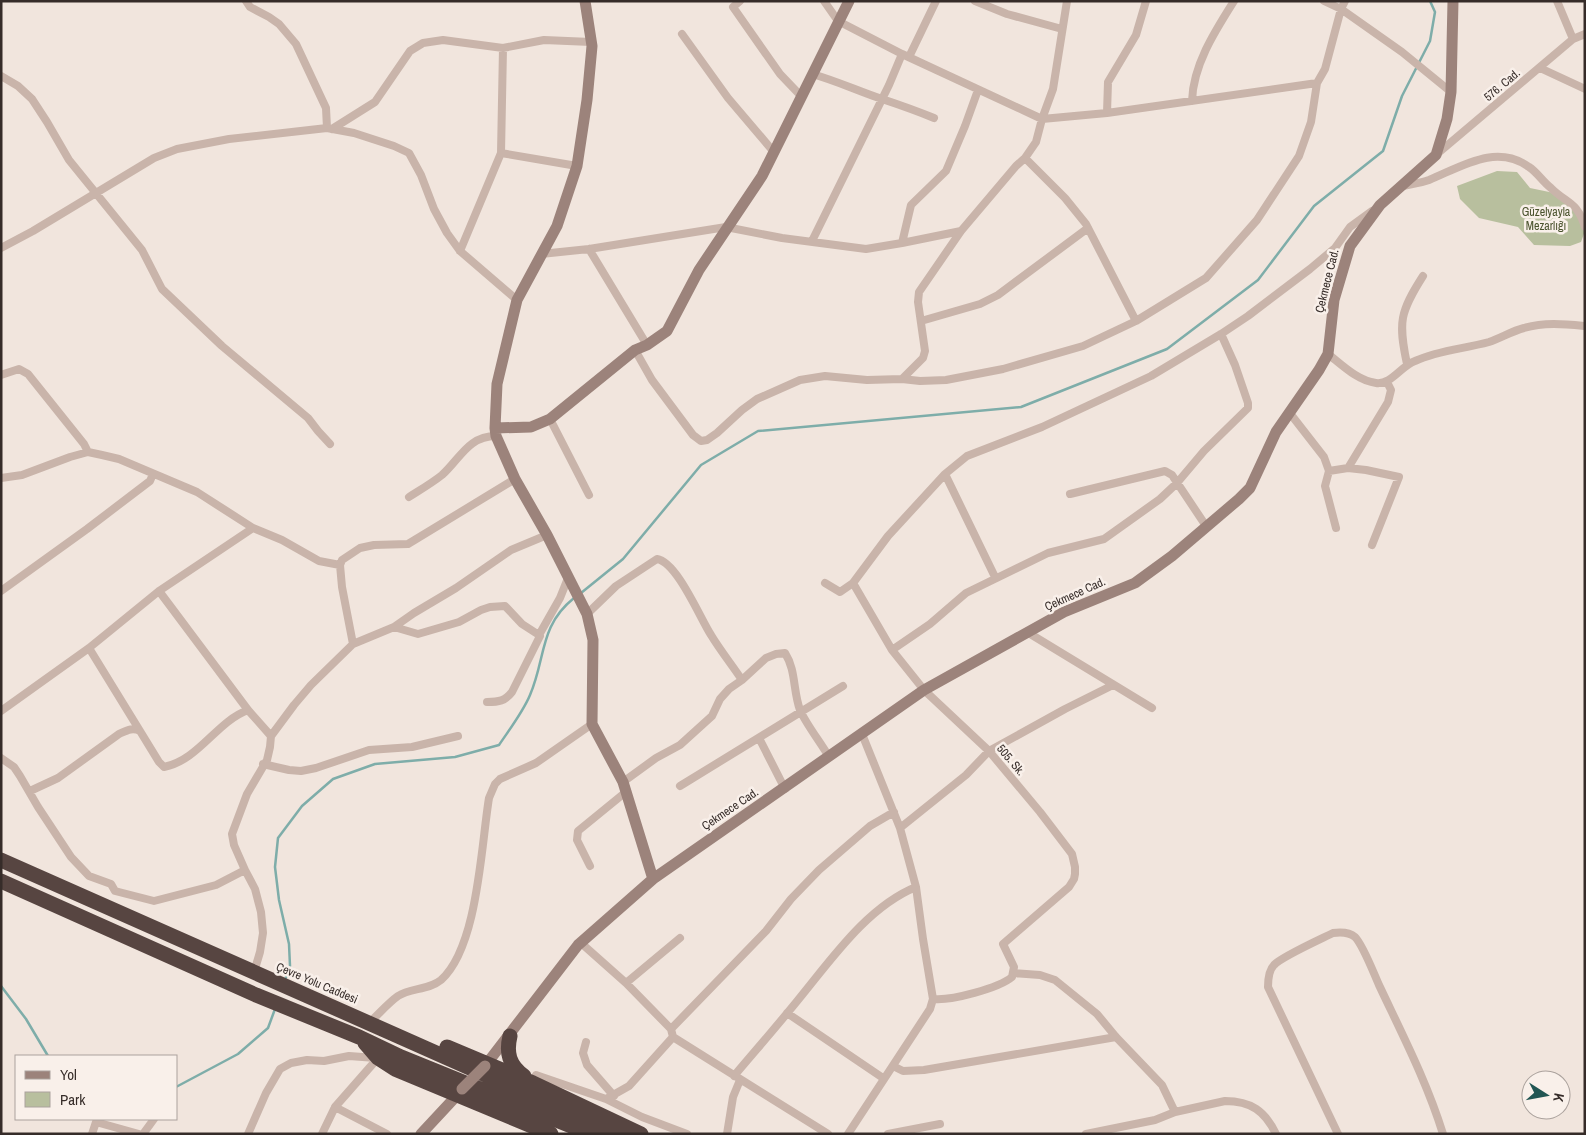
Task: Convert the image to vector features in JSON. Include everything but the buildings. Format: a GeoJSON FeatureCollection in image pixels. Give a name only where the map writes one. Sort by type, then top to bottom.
{"type":"FeatureCollection","features":[{"type":"Feature","properties":{"kind":"highway","name":"Çevre Yolu Caddesi"},"geometry":{"type":"LineString","coordinates":[[1,860],[620,1134]]}},
{"type":"Feature","properties":{"kind":"highway"},"geometry":{"type":"LineString","coordinates":[[1,881],[256,995],[359,1037],[401,1057],[591,1134]]}},
{"type":"Feature","properties":{"kind":"highway"},"geometry":{"type":"LineString","coordinates":[[367,1021],[406,1030],[533,1083],[641,1134]]}},
{"type":"Feature","properties":{"kind":"highway"},"geometry":{"type":"LineString","coordinates":[[510,1036],[509,1060],[518,1072],[533,1083]]}},
{"type":"Feature","properties":{"kind":"highway"},"geometry":{"type":"LineString","coordinates":[[359,1037],[378,1058],[395,1069],[459,1092],[544,1133]]}},
{"type":"Feature","properties":{"kind":"street"},"geometry":{"type":"LineString","coordinates":[[246,1],[250,7],[279,24],[296,44],[326,108],[330,129]]}},
{"type":"Feature","properties":{"kind":"street"},"geometry":{"type":"LineString","coordinates":[[585,1],[591,42],[587,100],[577,166],[557,226],[517,300],[497,384],[496,432],[515,479],[547,535],[587,614],[593,640],[592,724],[625,786],[653,879]]}},
{"type":"Feature","properties":{"kind":"street"},"geometry":{"type":"LineString","coordinates":[[740,1],[733,7],[780,74],[801,96]]}},
{"type":"Feature","properties":{"kind":"street"},"geometry":{"type":"LineString","coordinates":[[824,1],[838,21],[905,55],[1042,119],[1107,113],[1316,83]]}},
{"type":"Feature","properties":{"kind":"street"},"geometry":{"type":"LineString","coordinates":[[410,497],[442,474],[472,443],[496,432],[531,428],[550,419],[635,350],[647,345],[667,331],[699,270],[726,227],[762,176],[849,1]]}},
{"type":"Feature","properties":{"kind":"street"},"geometry":{"type":"LineString","coordinates":[[812,241],[882,99],[936,1]]}},
{"type":"Feature","properties":{"kind":"street"},"geometry":{"type":"LineString","coordinates":[[975,1],[1014,16],[1062,29]]}},
{"type":"Feature","properties":{"kind":"street"},"geometry":{"type":"LineString","coordinates":[[902,379],[923,358],[925,351],[918,302],[919,292],[961,231],[1016,166],[1026,158],[1036,142],[1052,89],[1067,1]]}},
{"type":"Feature","properties":{"kind":"street"},"geometry":{"type":"LineString","coordinates":[[1107,113],[1108,82],[1136,35],[1146,1]]}},
{"type":"Feature","properties":{"kind":"street"},"geometry":{"type":"LineString","coordinates":[[1192,101],[1193,84],[1199,66],[1234,1]]}},
{"type":"Feature","properties":{"kind":"street"},"geometry":{"type":"LineString","coordinates":[[1324,1],[1341,9],[1402,52],[1436,78],[1450,92]]}},
{"type":"Feature","properties":{"kind":"street"},"geometry":{"type":"LineString","coordinates":[[635,350],[652,380],[693,435],[701,441],[717,434],[742,410],[757,399],[800,380],[825,376],[867,380],[946,380],[1003,369],[1083,346],[1136,321],[1206,278],[1257,220],[1299,156],[1311,122],[1316,83],[1325,69],[1341,9],[1345,1]]}},
{"type":"Feature","properties":{"kind":"street"},"geometry":{"type":"LineString","coordinates":[[1436,155],[1447,119],[1450,92],[1453,1]]}},
{"type":"Feature","properties":{"kind":"street"},"geometry":{"type":"LineString","coordinates":[[1557,1],[1573,39]]}},
{"type":"Feature","properties":{"kind":"street"},"geometry":{"type":"LineString","coordinates":[[682,34],[728,98],[773,151]]}},
{"type":"Feature","properties":{"kind":"street","name":"576. Cad."},"geometry":{"type":"LineString","coordinates":[[1436,155],[1573,39],[1585,34]]}},
{"type":"Feature","properties":{"kind":"street"},"geometry":{"type":"LineString","coordinates":[[330,129],[376,102],[410,51],[423,43],[443,40],[503,48],[544,40],[591,42]]}},
{"type":"Feature","properties":{"kind":"street"},"geometry":{"type":"LineString","coordinates":[[460,251],[501,153],[503,48]]}},
{"type":"Feature","properties":{"kind":"street"},"geometry":{"type":"LineString","coordinates":[[1540,68],[1585,89]]}},
{"type":"Feature","properties":{"kind":"street"},"geometry":{"type":"LineString","coordinates":[[812,74],[838,81],[934,118]]}},
{"type":"Feature","properties":{"kind":"street"},"geometry":{"type":"LineString","coordinates":[[1,76],[18,86],[32,99],[48,122],[68,160],[142,250],[162,288],[222,346],[308,418],[330,444]]}},
{"type":"Feature","properties":{"kind":"street"},"geometry":{"type":"LineString","coordinates":[[902,243],[911,206],[946,171],[978,90]]}},
{"type":"Feature","properties":{"kind":"street"},"geometry":{"type":"LineString","coordinates":[[1,248],[154,158],[177,149],[229,139],[330,129],[370,138],[409,153],[447,233],[460,251],[469,261],[517,300]]}},
{"type":"Feature","properties":{"kind":"street"},"geometry":{"type":"LineString","coordinates":[[501,153],[577,166]]}},
{"type":"Feature","properties":{"kind":"street","name":"Çekmece Cad."},"geometry":{"type":"LineString","coordinates":[[421,1134],[510,1036],[581,943],[653,879],[785,789],[924,690],[1064,612],[1135,583],[1172,556],[1239,499],[1250,488],[1276,432],[1320,370],[1328,354],[1334,300],[1350,246],[1380,205],[1436,155]]}},
{"type":"Feature","properties":{"kind":"street"},"geometry":{"type":"LineString","coordinates":[[1401,187],[1426,181],[1472,160],[1491,156],[1513,158],[1530,167],[1552,190],[1576,207],[1583,214],[1585,227]]}},
{"type":"Feature","properties":{"kind":"street"},"geometry":{"type":"LineString","coordinates":[[1026,158],[1065,198],[1088,228],[1136,321]]}},
{"type":"Feature","properties":{"kind":"street"},"geometry":{"type":"LineString","coordinates":[[825,583],[840,592],[853,583],[888,536],[944,474],[967,456],[1042,427],[1151,376],[1221,334],[1310,269],[1335,248],[1350,227],[1380,205]]}},
{"type":"Feature","properties":{"kind":"street"},"geometry":{"type":"LineString","coordinates":[[542,254],[589,249],[726,227],[782,238],[866,249],[961,231]]}},
{"type":"Feature","properties":{"kind":"street"},"geometry":{"type":"LineString","coordinates":[[921,321],[980,304],[998,295],[1088,228]]}},
{"type":"Feature","properties":{"kind":"street"},"geometry":{"type":"LineString","coordinates":[[589,249],[647,345]]}},
{"type":"Feature","properties":{"kind":"street"},"geometry":{"type":"LineString","coordinates":[[1407,364],[1402,338],[1402,316],[1423,276]]}},
{"type":"Feature","properties":{"kind":"street"},"geometry":{"type":"LineString","coordinates":[[1328,354],[1355,375],[1378,384],[1387,382],[1407,364],[1440,351],[1488,342],[1524,328],[1546,323],[1585,326]]}},
{"type":"Feature","properties":{"kind":"street"},"geometry":{"type":"LineString","coordinates":[[892,650],[930,624],[966,592],[1048,553],[1104,539],[1160,499],[1177,483],[1204,451],[1248,408],[1235,365],[1221,334]]}},
{"type":"Feature","properties":{"kind":"street"},"geometry":{"type":"LineString","coordinates":[[1,375],[19,369],[28,374],[84,444],[88,452]]}},
{"type":"Feature","properties":{"kind":"street"},"geometry":{"type":"LineString","coordinates":[[1348,468],[1388,402],[1391,390],[1387,382]]}},
{"type":"Feature","properties":{"kind":"street"},"geometry":{"type":"LineString","coordinates":[[1289,412],[1324,457],[1329,471],[1325,486],[1336,528]]}},
{"type":"Feature","properties":{"kind":"street"},"geometry":{"type":"LineString","coordinates":[[550,419],[590,495]]}},
{"type":"Feature","properties":{"kind":"street"},"geometry":{"type":"LineString","coordinates":[[1,478],[22,475],[88,452],[119,459],[197,492],[253,528],[282,540],[319,561],[340,565]]}},
{"type":"Feature","properties":{"kind":"street"},"geometry":{"type":"LineString","coordinates":[[1329,471],[1348,468],[1399,477],[1372,545]]}},
{"type":"Feature","properties":{"kind":"street"},"geometry":{"type":"LineString","coordinates":[[1070,494],[1165,471],[1172,475],[1206,526]]}},
{"type":"Feature","properties":{"kind":"street"},"geometry":{"type":"LineString","coordinates":[[1,591],[87,530],[150,481],[153,474]]}},
{"type":"Feature","properties":{"kind":"street"},"geometry":{"type":"LineString","coordinates":[[944,474],[995,577]]}},
{"type":"Feature","properties":{"kind":"street"},"geometry":{"type":"LineString","coordinates":[[353,644],[342,586],[340,565],[342,560],[360,548],[374,545],[408,544],[515,479]]}},
{"type":"Feature","properties":{"kind":"street"},"geometry":{"type":"LineString","coordinates":[[1,711],[89,648],[159,591],[253,528]]}},
{"type":"Feature","properties":{"kind":"street"},"geometry":{"type":"LineString","coordinates":[[261,975],[261,912],[255,889],[234,845],[232,834],[247,794],[267,760],[271,736],[311,685],[353,644],[394,627],[512,550],[547,535]]}},
{"type":"Feature","properties":{"kind":"street"},"geometry":{"type":"LineString","coordinates":[[587,614],[616,586],[657,559],[662,560],[680,580],[710,634],[742,680]]}},
{"type":"Feature","properties":{"kind":"street"},"geometry":{"type":"LineString","coordinates":[[487,702],[499,702],[507,699],[540,636],[538,635],[560,598],[568,578]]}},
{"type":"Feature","properties":{"kind":"street","name":"505. Sk."},"geometry":{"type":"LineString","coordinates":[[853,583],[892,650],[924,690],[990,751],[1072,854],[1076,874],[1069,887],[1003,944],[1012,960],[1014,973]]}},
{"type":"Feature","properties":{"kind":"street"},"geometry":{"type":"LineString","coordinates":[[159,591],[248,710],[271,736]]}},
{"type":"Feature","properties":{"kind":"street"},"geometry":{"type":"LineString","coordinates":[[394,627],[418,634],[458,622],[490,607],[506,606],[522,624],[538,635]]}},
{"type":"Feature","properties":{"kind":"street"},"geometry":{"type":"LineString","coordinates":[[1027,632],[1152,708]]}},
{"type":"Feature","properties":{"kind":"street"},"geometry":{"type":"LineString","coordinates":[[89,648],[159,762],[164,766],[176,764],[184,759],[206,743],[238,714],[248,710]]}},
{"type":"Feature","properties":{"kind":"street"},"geometry":{"type":"LineString","coordinates":[[590,866],[577,840],[578,831],[656,758],[680,745],[712,716],[720,699],[729,689],[766,658],[776,654],[785,654],[791,666],[795,693],[801,712],[829,757]]}},
{"type":"Feature","properties":{"kind":"street"},"geometry":{"type":"LineString","coordinates":[[900,828],[966,775],[990,751],[1065,709],[1114,685]]}},
{"type":"Feature","properties":{"kind":"street"},"geometry":{"type":"LineString","coordinates":[[680,786],[843,686]]}},
{"type":"Feature","properties":{"kind":"street"},"geometry":{"type":"LineString","coordinates":[[367,1021],[399,995],[440,981],[452,966],[470,926],[489,798],[495,784],[500,779],[542,759],[592,724]]}},
{"type":"Feature","properties":{"kind":"street"},"geometry":{"type":"LineString","coordinates":[[30,791],[58,778],[119,734],[135,729],[140,732]]}},
{"type":"Feature","properties":{"kind":"street"},"geometry":{"type":"LineString","coordinates":[[852,1133],[883,1078],[893,1066],[930,1009],[933,999],[916,887],[900,828],[862,734]]}},
{"type":"Feature","properties":{"kind":"street"},"geometry":{"type":"LineString","coordinates":[[263,764],[300,771],[316,768],[369,750],[412,747],[458,736]]}},
{"type":"Feature","properties":{"kind":"street"},"geometry":{"type":"LineString","coordinates":[[759,738],[785,789]]}},
{"type":"Feature","properties":{"kind":"street"},"geometry":{"type":"LineString","coordinates":[[1,758],[14,767],[71,857],[89,876],[111,884],[115,891],[154,901],[216,885],[245,870]]}},
{"type":"Feature","properties":{"kind":"street"},"geometry":{"type":"LineString","coordinates":[[610,1097],[629,1086],[672,1033],[819,870],[870,826],[894,812]]}},
{"type":"Feature","properties":{"kind":"street"},"geometry":{"type":"LineString","coordinates":[[727,1134],[737,1078],[787,1013],[835,955],[871,916],[896,897],[916,887]]}},
{"type":"Feature","properties":{"kind":"street"},"geometry":{"type":"LineString","coordinates":[[1338,1134],[1268,987],[1270,974],[1275,964],[1337,932],[1356,938],[1367,958],[1424,1080],[1443,1134]]}},
{"type":"Feature","properties":{"kind":"street"},"geometry":{"type":"LineString","coordinates":[[626,983],[680,938]]}},
{"type":"Feature","properties":{"kind":"street"},"geometry":{"type":"LineString","coordinates":[[581,943],[626,983],[672,1033],[737,1078],[828,1134]]}},
{"type":"Feature","properties":{"kind":"street"},"geometry":{"type":"LineString","coordinates":[[933,999],[943,1000],[993,987],[1008,980],[1014,973],[1040,975],[1061,983],[1097,1014],[1162,1085],[1175,1112]]}},
{"type":"Feature","properties":{"kind":"street"},"geometry":{"type":"LineString","coordinates":[[787,1013],[883,1078]]}},
{"type":"Feature","properties":{"kind":"street"},"geometry":{"type":"LineString","coordinates":[[893,1066],[903,1071],[924,1070],[1116,1036]]}},
{"type":"Feature","properties":{"kind":"street"},"geometry":{"type":"LineString","coordinates":[[586,1042],[583,1053],[586,1065],[610,1097]]}},
{"type":"Feature","properties":{"kind":"street"},"geometry":{"type":"LineString","coordinates":[[248,1134],[266,1093],[280,1069],[291,1063],[306,1060],[324,1061],[349,1056],[378,1058]]}},
{"type":"Feature","properties":{"kind":"street"},"geometry":{"type":"LineString","coordinates":[[322,1134],[335,1107],[378,1058]]}},
{"type":"Feature","properties":{"kind":"street"},"geometry":{"type":"LineString","coordinates":[[533,1083],[536,1075],[610,1097],[642,1117],[687,1134]]}},
{"type":"Feature","properties":{"kind":"street"},"geometry":{"type":"LineString","coordinates":[[1086,1134],[1155,1120],[1175,1112],[1225,1101],[1240,1102],[1254,1107],[1270,1121],[1276,1134]]}},
{"type":"Feature","properties":{"kind":"street"},"geometry":{"type":"LineString","coordinates":[[335,1107],[387,1134]]}},
{"type":"Feature","properties":{"kind":"street"},"geometry":{"type":"LineString","coordinates":[[92,1134],[96,1120],[139,1134]]}},
{"type":"Feature","properties":{"kind":"street"},"geometry":{"type":"LineString","coordinates":[[143,1134],[153,1120]]}},
{"type":"Feature","properties":{"kind":"street"},"geometry":{"type":"LineString","coordinates":[[888,1134],[940,1124]]}},
{"type":"Feature","properties":{"kind":"green space","name":"Güzelyayla Mezarlığı"},"geometry":{"type":"Polygon","coordinates":[[[1497,171],[1517,172],[1530,188],[1554,193],[1581,213],[1585,231],[1581,242],[1570,246],[1534,245],[1518,227],[1479,218],[1460,199],[1457,186],[1497,171]]]}},
{"type":"Feature","properties":{"kind":"waterway"},"geometry":{"type":"LineString","coordinates":[[581,593],[623,559],[701,465],[758,431],[1021,407],[1167,349],[1258,280],[1314,206],[1383,151],[1402,96],[1430,41],[1435,12],[1430,1]]}},
{"type":"Feature","properties":{"kind":"waterway"},"geometry":{"type":"LineString","coordinates":[[285,980],[290,966],[289,944],[279,900],[275,867],[278,838],[302,806],[333,779],[375,764],[455,757],[499,745],[520,714],[530,695],[549,631],[563,609],[574,598]]}},
{"type":"Feature","properties":{"kind":"waterway"},"geometry":{"type":"LineString","coordinates":[[1,986],[26,1019],[47,1055]]}},
{"type":"Feature","properties":{"kind":"waterway"},"geometry":{"type":"LineString","coordinates":[[178,1086],[238,1054],[268,1028],[275,1009]]}}]}
